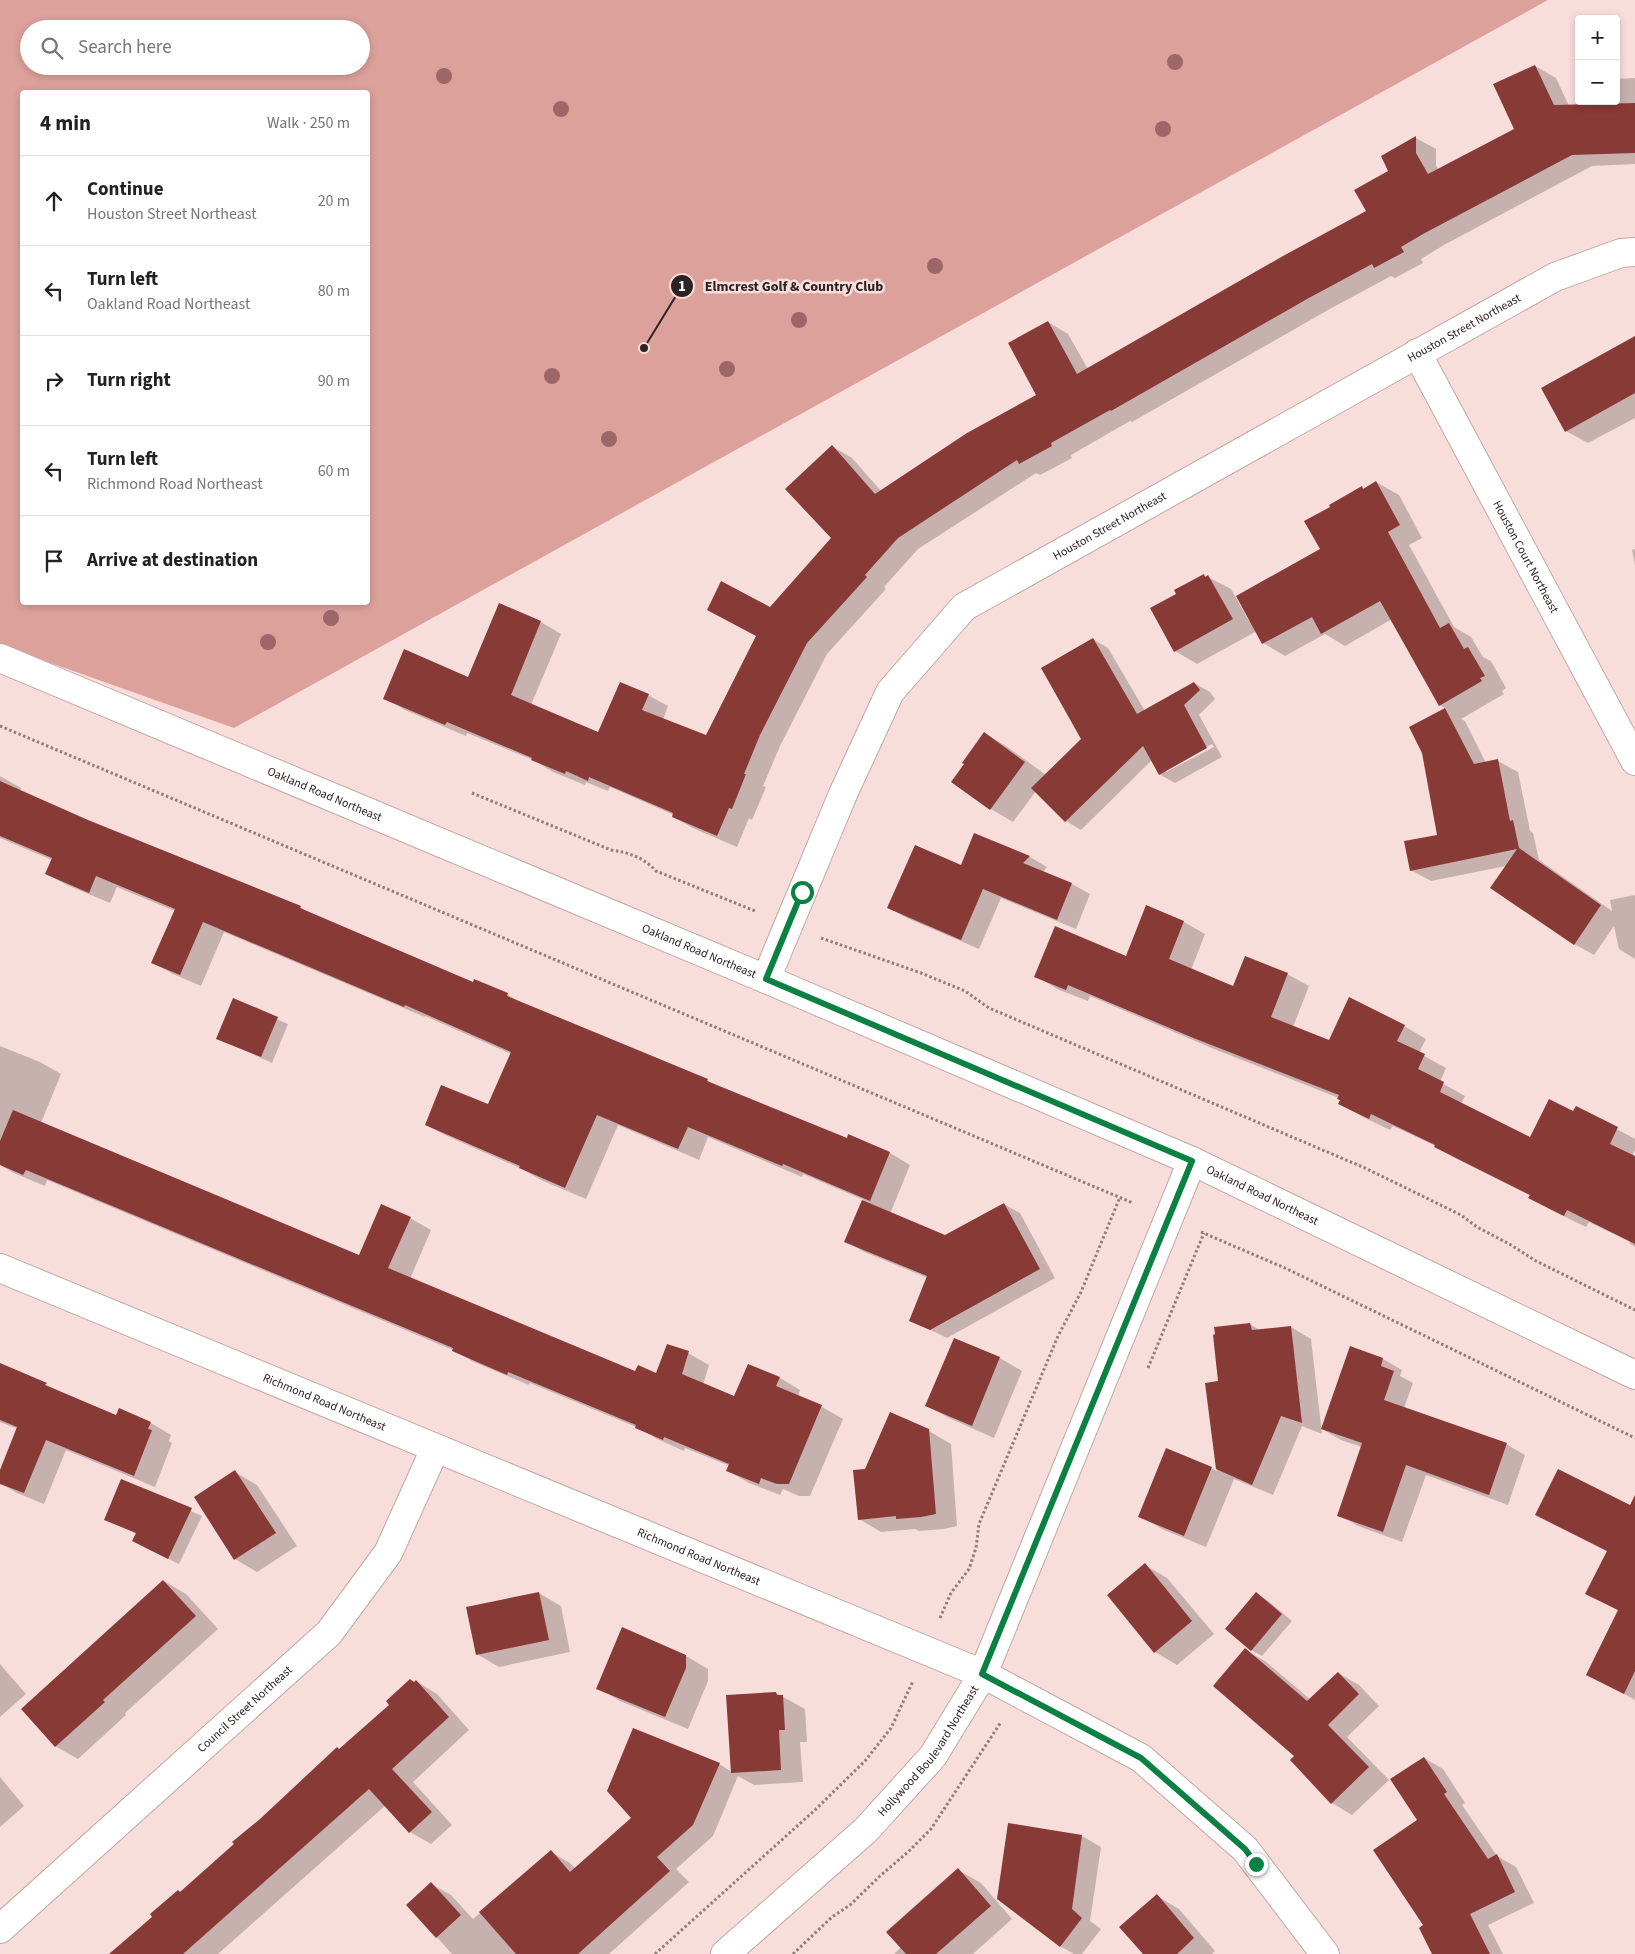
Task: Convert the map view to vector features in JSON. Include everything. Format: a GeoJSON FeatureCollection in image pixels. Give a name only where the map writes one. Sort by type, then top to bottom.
{"type":"FeatureCollection","features":[{"type":"Feature","properties":{"kind":"street","name":"Houston Street Northeast"},"geometry":{"type":"LineString","coordinates":[[766,979],[843,794],[890,692],[964,607],[1555,277],[1620,253],[1635,252]]}},
{"type":"Feature","properties":{"kind":"street","name":"Houston Court Northeast"},"geometry":{"type":"LineString","coordinates":[[1417,353],[1635,761]]}},
{"type":"Feature","properties":{"kind":"street","name":"Oakland Road Northeast"},"geometry":{"type":"LineString","coordinates":[[0,658],[766,979],[1192,1161],[1635,1375]]}},
{"type":"Feature","properties":{"kind":"street","name":"Hollywood Boulevard Northeast"},"geometry":{"type":"LineString","coordinates":[[725,1954],[866,1830],[933,1756],[982,1674],[1192,1161]]}},
{"type":"Feature","properties":{"kind":"street","name":"Richmond Road Northeast"},"geometry":{"type":"LineString","coordinates":[[0,1268],[982,1674],[1141,1758],[1245,1849],[1325,1954]]}},
{"type":"Feature","properties":{"kind":"street","name":"Council Street Northeast"},"geometry":{"type":"LineString","coordinates":[[0,1929],[329,1634],[388,1552],[435,1449]]}},
{"type":"Feature","properties":{"kind":"path"},"geometry":{"type":"LineString","coordinates":[[0,726],[1133,1203]]}},
{"type":"Feature","properties":{"kind":"path"},"geometry":{"type":"LineString","coordinates":[[472,793],[611,850],[632,853],[646,860],[656,870],[755,911]]}},
{"type":"Feature","properties":{"kind":"path"},"geometry":{"type":"LineString","coordinates":[[814,935],[921,973],[965,991],[989,1008],[1365,1168],[1461,1216],[1477,1228],[1511,1245],[1536,1261],[1635,1310]]}},
{"type":"Feature","properties":{"kind":"path"},"geometry":{"type":"LineString","coordinates":[[937,1626],[951,1593],[969,1568],[976,1548],[979,1524],[1058,1336],[1081,1292],[1120,1197]]}},
{"type":"Feature","properties":{"kind":"path"},"geometry":{"type":"LineString","coordinates":[[1198,1231],[1285,1268],[1635,1438]]}},
{"type":"Feature","properties":{"kind":"path"},"geometry":{"type":"LineString","coordinates":[[655,1954],[815,1810],[865,1762],[891,1728],[916,1676]]}},
{"type":"Feature","properties":{"kind":"path"},"geometry":{"type":"LineString","coordinates":[[793,1954],[832,1917],[850,1905],[931,1830],[999,1728],[1005,1714]]}},
{"type":"Feature","properties":{"kind":"shaded area"},"geometry":{"type":"Polygon","coordinates":[[[0,0],[1548,0],[234,728],[0,645],[0,0]]]}},
{"type":"Feature","properties":{"kind":"building"},"geometry":{"type":"Polygon","coordinates":[[[1535,65],[1554,105],[1620,105],[1620,103],[1635,103],[1635,153],[1572,155],[1423,234],[1401,247],[1404,252],[1374,268],[1372,264],[1307,299],[1111,411],[1051,443],[1052,446],[1019,464],[1017,460],[898,538],[865,575],[867,577],[807,643],[760,735],[732,809],[729,808],[717,836],[672,817],[673,813],[589,777],[588,781],[566,771],[565,774],[447,722],[445,725],[383,699],[404,649],[468,677],[499,603],[541,621],[511,695],[598,732],[620,682],[649,694],[642,710],[706,735],[756,636],[707,610],[721,581],[770,607],[831,538],[785,489],[832,445],[875,494],[967,433],[1036,395],[1008,343],[1048,321],[1077,374],[1283,256],[1366,211],[1354,190],[1388,171],[1381,156],[1416,136],[1416,153],[1428,174],[1514,129],[1493,84],[1535,65]]]}},
{"type":"Feature","properties":{"kind":"building"},"geometry":{"type":"Polygon","coordinates":[[[1635,336],[1635,393],[1565,432],[1541,388],[1635,336]]]}},
{"type":"Feature","properties":{"kind":"building"},"geometry":{"type":"Polygon","coordinates":[[[1376,481],[1400,525],[1388,532],[1440,628],[1449,623],[1464,649],[1468,647],[1485,676],[1480,678],[1482,681],[1439,706],[1380,601],[1321,634],[1312,617],[1262,644],[1236,596],[1320,549],[1304,521],[1362,486],[1363,489],[1376,481]]]}},
{"type":"Feature","properties":{"kind":"building"},"geometry":{"type":"Polygon","coordinates":[[[1204,574],[1205,577],[1208,575],[1233,619],[1174,652],[1150,608],[1176,594],[1174,590],[1204,574]]]}},
{"type":"Feature","properties":{"kind":"building"},"geometry":{"type":"Polygon","coordinates":[[[1093,638],[1137,714],[1194,682],[1200,690],[1184,705],[1207,748],[1159,775],[1143,746],[1065,822],[1031,788],[1081,739],[1041,668],[1093,638]]]}},
{"type":"Feature","properties":{"kind":"building"},"geometry":{"type":"Polygon","coordinates":[[[1445,708],[1474,764],[1498,759],[1510,821],[1513,820],[1519,848],[1601,905],[1574,945],[1490,888],[1517,849],[1410,871],[1404,841],[1437,835],[1422,753],[1409,727],[1445,708]]]}},
{"type":"Feature","properties":{"kind":"building"},"geometry":{"type":"Polygon","coordinates":[[[984,732],[1025,762],[990,810],[951,782],[984,732]]]}},
{"type":"Feature","properties":{"kind":"building"},"geometry":{"type":"Polygon","coordinates":[[[0,781],[88,820],[301,906],[300,908],[473,982],[474,979],[508,993],[507,996],[708,1079],[707,1081],[847,1138],[848,1134],[890,1152],[870,1201],[783,1164],[782,1166],[688,1127],[678,1149],[597,1115],[565,1188],[519,1168],[520,1166],[425,1125],[441,1085],[488,1104],[511,1052],[405,1005],[404,1007],[203,922],[180,975],[151,963],[175,909],[96,876],[89,893],[45,874],[52,858],[0,836],[0,781]]]}},
{"type":"Feature","properties":{"kind":"building"},"geometry":{"type":"Polygon","coordinates":[[[974,833],[1030,856],[1023,863],[1072,883],[1057,920],[983,889],[961,940],[887,908],[915,845],[961,865],[974,833]]]}},
{"type":"Feature","properties":{"kind":"building"},"geometry":{"type":"Polygon","coordinates":[[[1146,905],[1184,921],[1169,959],[1233,986],[1245,956],[1288,973],[1271,1017],[1329,1040],[1349,997],[1405,1025],[1397,1041],[1425,1054],[1418,1069],[1444,1082],[1440,1092],[1530,1137],[1549,1099],[1573,1111],[1576,1106],[1618,1127],[1610,1144],[1635,1156],[1635,1244],[1567,1210],[1564,1216],[1528,1198],[1530,1195],[1371,1114],[1369,1119],[1338,1104],[1340,1100],[1337,1099],[1339,1095],[1191,1037],[1068,985],[1066,990],[1034,977],[1055,926],[1126,956],[1146,905]]]}},
{"type":"Feature","properties":{"kind":"building"},"geometry":{"type":"Polygon","coordinates":[[[233,998],[278,1017],[261,1057],[216,1039],[233,998]]]}},
{"type":"Feature","properties":{"kind":"building"},"geometry":{"type":"Polygon","coordinates":[[[13,1110],[359,1255],[381,1204],[411,1217],[388,1268],[635,1371],[638,1365],[656,1373],[667,1344],[689,1351],[682,1374],[734,1396],[748,1364],[780,1377],[776,1386],[822,1405],[789,1484],[777,1484],[761,1478],[759,1484],[726,1471],[729,1464],[664,1437],[663,1440],[635,1428],[636,1425],[508,1372],[507,1375],[452,1351],[453,1348],[26,1170],[23,1175],[0,1165],[0,1141],[13,1110]]]}},
{"type":"Feature","properties":{"kind":"building"},"geometry":{"type":"Polygon","coordinates":[[[862,1200],[945,1235],[1004,1203],[1040,1269],[930,1330],[909,1321],[927,1276],[844,1242],[862,1200]]]}},
{"type":"Feature","properties":{"kind":"building"},"geometry":{"type":"Polygon","coordinates":[[[1250,1323],[1252,1330],[1291,1326],[1302,1423],[1281,1416],[1252,1485],[1216,1469],[1205,1383],[1218,1381],[1213,1335],[1215,1334],[1214,1327],[1250,1323]]]}},
{"type":"Feature","properties":{"kind":"building"},"geometry":{"type":"Polygon","coordinates":[[[954,1338],[1000,1357],[972,1426],[925,1406],[954,1338]]]}},
{"type":"Feature","properties":{"kind":"building"},"geometry":{"type":"Polygon","coordinates":[[[1350,1346],[1383,1358],[1381,1366],[1394,1371],[1384,1400],[1507,1443],[1489,1495],[1406,1465],[1383,1532],[1337,1516],[1362,1443],[1321,1429],[1350,1346]]]}},
{"type":"Feature","properties":{"kind":"building"},"geometry":{"type":"Polygon","coordinates":[[[0,1363],[47,1383],[45,1385],[116,1415],[119,1408],[151,1422],[148,1429],[152,1430],[134,1476],[46,1440],[24,1493],[0,1484],[0,1470],[17,1427],[0,1420],[0,1363]]]}},
{"type":"Feature","properties":{"kind":"building"},"geometry":{"type":"Polygon","coordinates":[[[890,1412],[929,1429],[936,1514],[896,1519],[896,1516],[858,1520],[853,1470],[865,1469],[890,1412]]]}},
{"type":"Feature","properties":{"kind":"building"},"geometry":{"type":"Polygon","coordinates":[[[1166,1448],[1212,1467],[1184,1536],[1138,1517],[1166,1448]]]}},
{"type":"Feature","properties":{"kind":"building"},"geometry":{"type":"Polygon","coordinates":[[[1558,1469],[1630,1505],[1635,1495],[1635,1671],[1624,1694],[1586,1675],[1618,1610],[1585,1594],[1607,1551],[1535,1515],[1558,1469]]]}},
{"type":"Feature","properties":{"kind":"building"},"geometry":{"type":"Polygon","coordinates":[[[235,1470],[276,1533],[234,1560],[194,1497],[235,1470]]]}},
{"type":"Feature","properties":{"kind":"building"},"geometry":{"type":"Polygon","coordinates":[[[121,1479],[192,1508],[168,1559],[132,1541],[136,1533],[104,1520],[121,1479]]]}},
{"type":"Feature","properties":{"kind":"building"},"geometry":{"type":"Polygon","coordinates":[[[1145,1563],[1192,1621],[1154,1653],[1107,1595],[1145,1563]]]}},
{"type":"Feature","properties":{"kind":"building"},"geometry":{"type":"Polygon","coordinates":[[[163,1580],[196,1616],[103,1700],[105,1702],[55,1747],[21,1709],[163,1580]]]}},
{"type":"Feature","properties":{"kind":"building"},"geometry":{"type":"Polygon","coordinates":[[[539,1592],[549,1640],[476,1655],[466,1607],[539,1592]]]}},
{"type":"Feature","properties":{"kind":"building"},"geometry":{"type":"Polygon","coordinates":[[[1256,1592],[1282,1614],[1251,1651],[1225,1629],[1256,1592]]]}},
{"type":"Feature","properties":{"kind":"building"},"geometry":{"type":"Polygon","coordinates":[[[622,1627],[686,1655],[686,1668],[665,1717],[596,1689],[622,1627]]]}},
{"type":"Feature","properties":{"kind":"building"},"geometry":{"type":"Polygon","coordinates":[[[1245,1648],[1307,1701],[1338,1672],[1359,1694],[1328,1725],[1369,1767],[1331,1804],[1290,1760],[1294,1756],[1213,1686],[1245,1648]]]}},
{"type":"Feature","properties":{"kind":"building"},"geometry":{"type":"Polygon","coordinates":[[[410,1679],[414,1682],[416,1680],[449,1717],[392,1769],[432,1812],[409,1833],[369,1789],[183,1954],[109,1954],[152,1917],[150,1914],[178,1890],[180,1892],[234,1844],[232,1842],[260,1819],[337,1747],[339,1749],[389,1705],[386,1701],[410,1679]]]}},
{"type":"Feature","properties":{"kind":"building"},"geometry":{"type":"Polygon","coordinates":[[[776,1692],[777,1695],[783,1695],[785,1730],[779,1730],[781,1770],[731,1773],[726,1695],[776,1692]]]}},
{"type":"Feature","properties":{"kind":"building"},"geometry":{"type":"Polygon","coordinates":[[[633,1728],[720,1763],[693,1825],[657,1857],[670,1871],[578,1954],[516,1954],[479,1912],[551,1850],[570,1872],[631,1818],[607,1791],[633,1728]]]}},
{"type":"Feature","properties":{"kind":"building"},"geometry":{"type":"Polygon","coordinates":[[[1424,1757],[1447,1792],[1444,1794],[1488,1859],[1497,1854],[1515,1892],[1470,1914],[1490,1954],[1432,1954],[1419,1928],[1423,1925],[1373,1850],[1417,1820],[1390,1779],[1424,1757]]]}},
{"type":"Feature","properties":{"kind":"building"},"geometry":{"type":"Polygon","coordinates":[[[1008,1823],[1082,1835],[1072,1909],[1082,1918],[1060,1947],[997,1899],[1008,1823]]]}},
{"type":"Feature","properties":{"kind":"building"},"geometry":{"type":"Polygon","coordinates":[[[958,1868],[991,1906],[936,1954],[906,1954],[886,1932],[958,1868]]]}},
{"type":"Feature","properties":{"kind":"building"},"geometry":{"type":"Polygon","coordinates":[[[431,1882],[461,1915],[436,1938],[406,1905],[431,1882]]]}},
{"type":"Feature","properties":{"kind":"building"},"geometry":{"type":"Polygon","coordinates":[[[1157,1894],[1194,1938],[1177,1954],[1143,1954],[1119,1927],[1157,1894]]]}},
{"type":"Feature","properties":{"kind":"place","name":"Elmcrest Golf & Country Club"},"geometry":{"type":"Point","coordinates":[644,348]}},
{"type":"Feature","properties":{"kind":"route"},"geometry":{"type":"LineString","coordinates":[[802,892],[766,979],[1192,1161],[982,1674],[1141,1758],[1245,1849],[1256,1864]]}}]}
